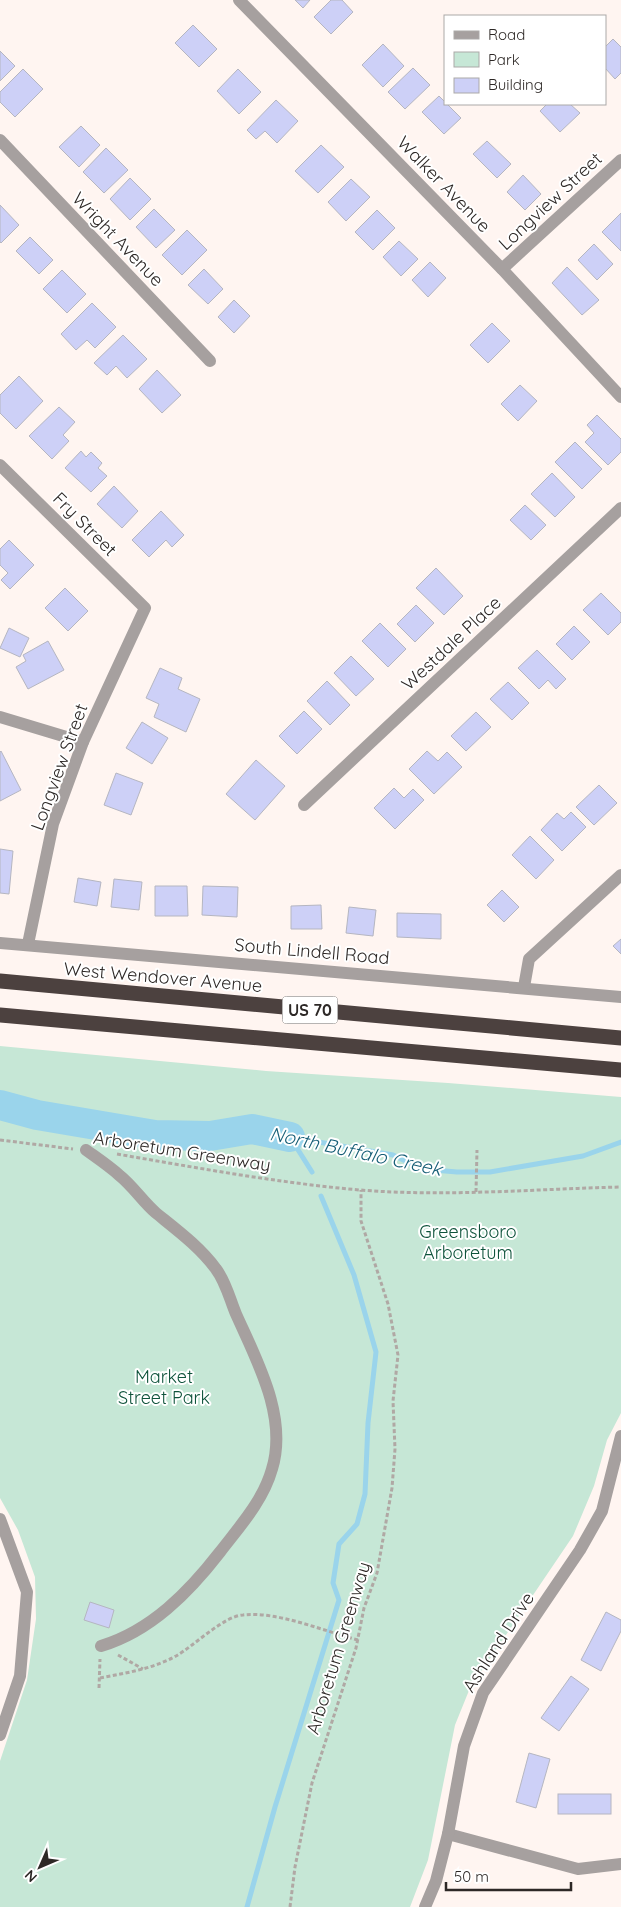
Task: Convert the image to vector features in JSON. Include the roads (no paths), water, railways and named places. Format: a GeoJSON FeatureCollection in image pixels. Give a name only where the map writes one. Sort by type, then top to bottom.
{"type":"FeatureCollection","features":[{"type":"Feature","properties":{"kind":"highway","name":"West Wendover Avenue"},"geometry":{"type":"LineString","coordinates":[[0,981],[621,1038]]}},
{"type":"Feature","properties":{"kind":"highway","name":"US 70"},"geometry":{"type":"LineString","coordinates":[[0,1015],[621,1070]]}},
{"type":"Feature","properties":{"kind":"street","name":"Walker Avenue"},"geometry":{"type":"LineString","coordinates":[[239,0],[502,269],[621,397]]}},
{"type":"Feature","properties":{"kind":"street","name":"Wright Avenue"},"geometry":{"type":"LineString","coordinates":[[0,140],[210,361]]}},
{"type":"Feature","properties":{"kind":"street","name":"Longview Street"},"geometry":{"type":"LineString","coordinates":[[502,269],[621,160]]}},
{"type":"Feature","properties":{"kind":"street","name":"Fry Street"},"geometry":{"type":"LineString","coordinates":[[0,465],[145,608]]}},
{"type":"Feature","properties":{"kind":"street","name":"Westdale Place"},"geometry":{"type":"LineString","coordinates":[[304,805],[621,508]]}},
{"type":"Feature","properties":{"kind":"street","name":"Longview Street"},"geometry":{"type":"LineString","coordinates":[[28,944],[53,824],[83,742],[145,608]]}},
{"type":"Feature","properties":{"kind":"street"},"geometry":{"type":"LineString","coordinates":[[0,717],[83,742]]}},
{"type":"Feature","properties":{"kind":"street"},"geometry":{"type":"LineString","coordinates":[[524,987],[529,959],[621,874]]}},
{"type":"Feature","properties":{"kind":"street","name":"South Lindell Road"},"geometry":{"type":"LineString","coordinates":[[0,943],[621,996]]}},
{"type":"Feature","properties":{"kind":"street"},"geometry":{"type":"LineString","coordinates":[[86,1150],[120,1175],[156,1212],[174,1225],[217,1270],[263,1375],[273,1413],[277,1441],[272,1469],[263,1492],[244,1523],[209,1566],[159,1616],[117,1641],[101,1646]]}},
{"type":"Feature","properties":{"kind":"street","name":"Ashland Drive"},"geometry":{"type":"LineString","coordinates":[[425,1907],[436,1881],[448,1834],[464,1746],[483,1693],[580,1550],[602,1512],[621,1436]]}},
{"type":"Feature","properties":{"kind":"street"},"geometry":{"type":"LineString","coordinates":[[0,1519],[27,1592],[20,1676],[0,1735]]}},
{"type":"Feature","properties":{"kind":"street"},"geometry":{"type":"LineString","coordinates":[[448,1834],[578,1869],[621,1864]]}},
{"type":"Feature","properties":{"kind":"waterway","name":"North Buffalo Creek"},"geometry":{"type":"LineString","coordinates":[[0,1105],[37,1115],[155,1135],[210,1136],[252,1129],[290,1137]]}},
{"type":"Feature","properties":{"kind":"waterway","name":"North Buffalo Creek"},"geometry":{"type":"LineString","coordinates":[[290,1137],[393,1155],[422,1169],[457,1172],[490,1172],[583,1156],[621,1142]]}},
{"type":"Feature","properties":{"kind":"waterway"},"geometry":{"type":"LineString","coordinates":[[290,1137],[312,1172]]}},
{"type":"Feature","properties":{"kind":"waterway"},"geometry":{"type":"LineString","coordinates":[[247,1907],[275,1807],[339,1600],[333,1583],[339,1544],[357,1524],[365,1494],[368,1423],[376,1352],[354,1275],[321,1196]]}},
{"type":"Feature","properties":{"kind":"park label","name":"Greensboro Arboretum"},"geometry":{"type":"Point","coordinates":[468,1241]}},
{"type":"Feature","properties":{"kind":"park label","name":"Market Street Park"},"geometry":{"type":"Point","coordinates":[164,1386]}}]}
